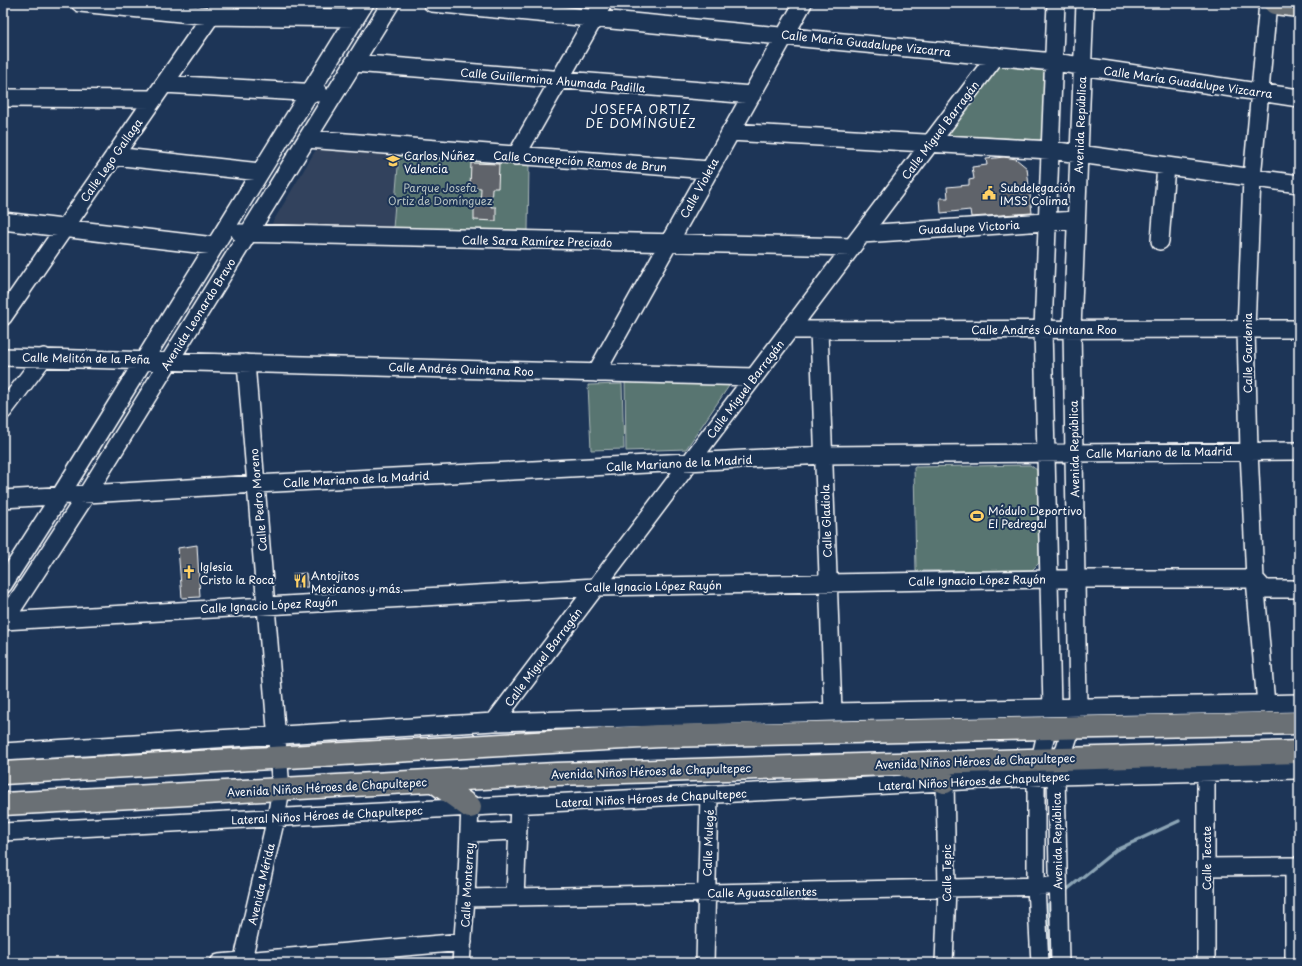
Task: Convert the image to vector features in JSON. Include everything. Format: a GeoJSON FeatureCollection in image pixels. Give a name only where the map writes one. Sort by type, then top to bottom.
{"type":"FeatureCollection","features":[{"type":"Feature","properties":{"kind":"main road"},"geometry":{"type":"LineString","coordinates":[[1275,3],[1299,6]]}},
{"type":"Feature","properties":{"kind":"main road"},"geometry":{"type":"LineString","coordinates":[[3,773],[278,747],[660,736],[1075,717],[1299,723]]}},
{"type":"Feature","properties":{"kind":"main road","name":"Avenida Niños Héroes de Chapultepec"},"geometry":{"type":"LineString","coordinates":[[3,804],[556,774],[897,763],[1048,768],[1206,763],[1299,752]]}},
{"type":"Feature","properties":{"kind":"main road"},"geometry":{"type":"LineString","coordinates":[[897,763],[945,782]]}},
{"type":"Feature","properties":{"kind":"main road"},"geometry":{"type":"LineString","coordinates":[[434,781],[470,808]]}},
{"type":"Feature","properties":{"kind":"street"},"geometry":{"type":"LineString","coordinates":[[80,3],[355,18]]}},
{"type":"Feature","properties":{"kind":"street","name":"Avenida Leonardo Bravo"},"geometry":{"type":"LineString","coordinates":[[3,585],[60,496],[365,3]]}},
{"type":"Feature","properties":{"kind":"street","name":"Avenida Leonardo Bravo"},"geometry":{"type":"LineString","coordinates":[[3,621],[87,494],[392,3]]}},
{"type":"Feature","properties":{"kind":"street","name":"Calle María Guadalupe Vizcarra"},"geometry":{"type":"LineString","coordinates":[[432,3],[785,35],[1054,62],[1299,98]]}},
{"type":"Feature","properties":{"kind":"street"},"geometry":{"type":"LineString","coordinates":[[516,156],[603,3]]}},
{"type":"Feature","properties":{"kind":"street","name":"Calle Violeta"},"geometry":{"type":"LineString","coordinates":[[596,373],[803,3]]}},
{"type":"Feature","properties":{"kind":"street","name":"Avenida República"},"geometry":{"type":"LineString","coordinates":[[1040,963],[1036,886],[1048,768],[1050,718],[1049,579],[1043,329],[1056,3]]}},
{"type":"Feature","properties":{"kind":"street","name":"Avenida República"},"geometry":{"type":"LineString","coordinates":[[1060,963],[1058,886],[1048,768],[1075,717],[1076,578],[1072,329],[1085,3]]}},
{"type":"Feature","properties":{"kind":"street","name":"Calle Gardenia"},"geometry":{"type":"LineString","coordinates":[[1266,704],[1255,579],[1248,451],[1246,329],[1252,178],[1268,3]]}},
{"type":"Feature","properties":{"kind":"street","name":"Calle Lego Gallaga"},"geometry":{"type":"LineString","coordinates":[[3,317],[215,10]]}},
{"type":"Feature","properties":{"kind":"street","name":"Calle Miguel Barragán"},"geometry":{"type":"LineString","coordinates":[[494,722],[996,56]]}},
{"type":"Feature","properties":{"kind":"street","name":"Calle Guillermina Ahumada Padilla"},"geometry":{"type":"LineString","coordinates":[[354,63],[752,95]]}},
{"type":"Feature","properties":{"kind":"street"},"geometry":{"type":"LineString","coordinates":[[164,84],[335,94]]}},
{"type":"Feature","properties":{"kind":"street"},"geometry":{"type":"LineString","coordinates":[[3,98],[153,99]]}},
{"type":"Feature","properties":{"kind":"street"},"geometry":{"type":"LineString","coordinates":[[730,132],[1050,150],[1299,184]]}},
{"type":"Feature","properties":{"kind":"street","name":"Calle Concepción Ramos de Brun"},"geometry":{"type":"LineString","coordinates":[[307,139],[709,170]]}},
{"type":"Feature","properties":{"kind":"street"},"geometry":{"type":"LineString","coordinates":[[114,156],[260,172]]}},
{"type":"Feature","properties":{"kind":"street"},"geometry":{"type":"LineString","coordinates":[[1160,241],[1166,166]]}},
{"type":"Feature","properties":{"kind":"street","name":"Guadalupe Victoria"},"geometry":{"type":"LineString","coordinates":[[857,240],[1076,220]]}},
{"type":"Feature","properties":{"kind":"street","name":"Calle Sara Ramírez Preciado"},"geometry":{"type":"LineString","coordinates":[[3,221],[64,228],[218,239],[249,233],[668,244],[857,240]]}},
{"type":"Feature","properties":{"kind":"street","name":"Calle Andrés Quintana Roo"},"geometry":{"type":"LineString","coordinates":[[789,330],[1299,329]]}},
{"type":"Feature","properties":{"kind":"street","name":"Calle Gladiola"},"geometry":{"type":"LineString","coordinates":[[819,330],[833,712]]}},
{"type":"Feature","properties":{"kind":"street","name":"Calle Melitón de la Peña"},"geometry":{"type":"LineString","coordinates":[[3,357],[169,360]]}},
{"type":"Feature","properties":{"kind":"street"},"geometry":{"type":"LineString","coordinates":[[3,411],[44,358]]}},
{"type":"Feature","properties":{"kind":"street","name":"Calle Andrés Quintana Roo"},"geometry":{"type":"LineString","coordinates":[[169,360],[754,377]]}},
{"type":"Feature","properties":{"kind":"street","name":"Calle Pedro Moreno"},"geometry":{"type":"LineString","coordinates":[[246,362],[278,747]]}},
{"type":"Feature","properties":{"kind":"street","name":"Calle Mariano de la Madrid"},"geometry":{"type":"LineString","coordinates":[[3,499],[256,484],[824,455],[1299,451]]}},
{"type":"Feature","properties":{"kind":"street","name":"Calle Ignacio López Rayón"},"geometry":{"type":"LineString","coordinates":[[3,621],[596,587],[1076,578],[1255,579]]}},
{"type":"Feature","properties":{"kind":"street"},"geometry":{"type":"LineString","coordinates":[[1255,579],[1264,589],[1299,589]]}},
{"type":"Feature","properties":{"kind":"street"},"geometry":{"type":"LineString","coordinates":[[1075,717],[1266,704],[1299,704]]}},
{"type":"Feature","properties":{"kind":"street"},"geometry":{"type":"LineString","coordinates":[[3,752],[278,747],[494,722],[833,712],[1050,718]]}},
{"type":"Feature","properties":{"kind":"street","name":"Avenida Mérida"},"geometry":{"type":"LineString","coordinates":[[243,962],[276,818],[281,789],[278,747]]}},
{"type":"Feature","properties":{"kind":"street"},"geometry":{"type":"LineString","coordinates":[[1206,763],[1299,770]]}},
{"type":"Feature","properties":{"kind":"street","name":"Calle Tecate"},"geometry":{"type":"LineString","coordinates":[[1206,763],[1206,963]]}},
{"type":"Feature","properties":{"kind":"street","name":"Lateral Niños Héroes de Chapultepec"},"geometry":{"type":"LineString","coordinates":[[3,832],[945,782],[1048,768]]}},
{"type":"Feature","properties":{"kind":"street","name":"Calle Tepic"},"geometry":{"type":"LineString","coordinates":[[944,963],[947,888],[945,782]]}},
{"type":"Feature","properties":{"kind":"street","name":"Calle Mulegé"},"geometry":{"type":"LineString","coordinates":[[705,963],[709,795]]}},
{"type":"Feature","properties":{"kind":"street"},"geometry":{"type":"LineString","coordinates":[[515,897],[518,805]]}},
{"type":"Feature","properties":{"kind":"street","name":"Calle Monterrey"},"geometry":{"type":"LineString","coordinates":[[461,963],[470,833],[470,808]]}},
{"type":"Feature","properties":{"kind":"street"},"geometry":{"type":"LineString","coordinates":[[470,833],[517,830]]}},
{"type":"Feature","properties":{"kind":"street"},"geometry":{"type":"LineString","coordinates":[[1206,867],[1296,866],[1294,963]]}},
{"type":"Feature","properties":{"kind":"street","name":"Calle Aguascalientes"},"geometry":{"type":"LineString","coordinates":[[466,898],[1058,886]]}},
{"type":"Feature","properties":{"kind":"street"},"geometry":{"type":"LineString","coordinates":[[219,963],[463,942]]}},
{"type":"Feature","properties":{"kind":"shaded area"},"geometry":{"type":"Polygon","coordinates":[[[317,148],[399,154],[393,228],[271,225],[317,148]]]}},
{"type":"Feature","properties":{"kind":"green space"},"geometry":{"type":"Polygon","coordinates":[[[997,66],[1046,71],[1043,140],[946,135],[997,66]]]}},
{"type":"Feature","properties":{"kind":"green space","name":"Parque Josefa Ortiz de Domínguez"},"geometry":{"type":"Polygon","coordinates":[[[399,154],[529,165],[528,232],[393,228],[399,154]]]}},
{"type":"Feature","properties":{"kind":"green space"},"geometry":{"type":"Polygon","coordinates":[[[625,380],[731,383],[686,449],[626,451],[625,380]]]}},
{"type":"Feature","properties":{"kind":"green space"},"geometry":{"type":"Polygon","coordinates":[[[622,384],[624,449],[591,450],[588,385],[622,384]]]}},
{"type":"Feature","properties":{"kind":"green space","name":"Módulo Deportivo El Pedregal"},"geometry":{"type":"Polygon","coordinates":[[[1030,465],[1037,470],[1039,563],[1032,570],[916,571],[914,467],[1030,465]]]}},
{"type":"Feature","properties":{"kind":"building","name":"Subdelegación IMSS Colima"},"geometry":{"type":"Polygon","coordinates":[[[1004,157],[1016,159],[1027,168],[1032,213],[971,217],[970,210],[941,213],[940,198],[948,198],[947,187],[969,185],[969,180],[974,179],[972,167],[987,165],[986,159],[1004,157]]]}},
{"type":"Feature","properties":{"kind":"building"},"geometry":{"type":"Polygon","coordinates":[[[471,163],[499,164],[498,188],[492,188],[491,207],[496,207],[496,221],[474,220],[474,206],[480,207],[481,188],[470,187],[471,163]]]}},
{"type":"Feature","properties":{"kind":"building","name":"Iglesia Cristo la Roca"},"geometry":{"type":"Polygon","coordinates":[[[197,545],[200,597],[182,598],[178,548],[197,545]]]}},
{"type":"Feature","properties":{"kind":"building","name":"Antojitos Mexicanos y más."},"geometry":{"type":"Polygon","coordinates":[[[306,573],[308,587],[294,588],[293,574],[306,573]]]}},
{"type":"Feature","properties":{"kind":"waterway"},"geometry":{"type":"LineString","coordinates":[[1064,892],[1116,850],[1179,821]]}},
{"type":"Feature","properties":{"kind":"waterway"},"geometry":{"type":"LineString","coordinates":[[1050,963],[1048,905],[1052,902]]}},
{"type":"Feature","properties":{"kind":"place","name":"Carlos Núñez Valencia"},"geometry":{"type":"Point","coordinates":[393,161]}},
{"type":"Feature","properties":{"kind":"place","name":"Subdelegación IMSS Colima"},"geometry":{"type":"Point","coordinates":[989,193]}},
{"type":"Feature","properties":{"kind":"place","name":"Módulo Deportivo El Pedregal"},"geometry":{"type":"Point","coordinates":[977,516]}},
{"type":"Feature","properties":{"kind":"place","name":"Iglesia Cristo la Roca"},"geometry":{"type":"Point","coordinates":[189,572]}},
{"type":"Feature","properties":{"kind":"place","name":"Antojitos Mexicanos y más."},"geometry":{"type":"Point","coordinates":[300,581]}},
{"type":"Feature","properties":{"kind":"district","name":"JOSEFA ORTIZ DE DOMÍNGUEZ"},"geometry":{"type":"Point","coordinates":[641,116]}}]}
